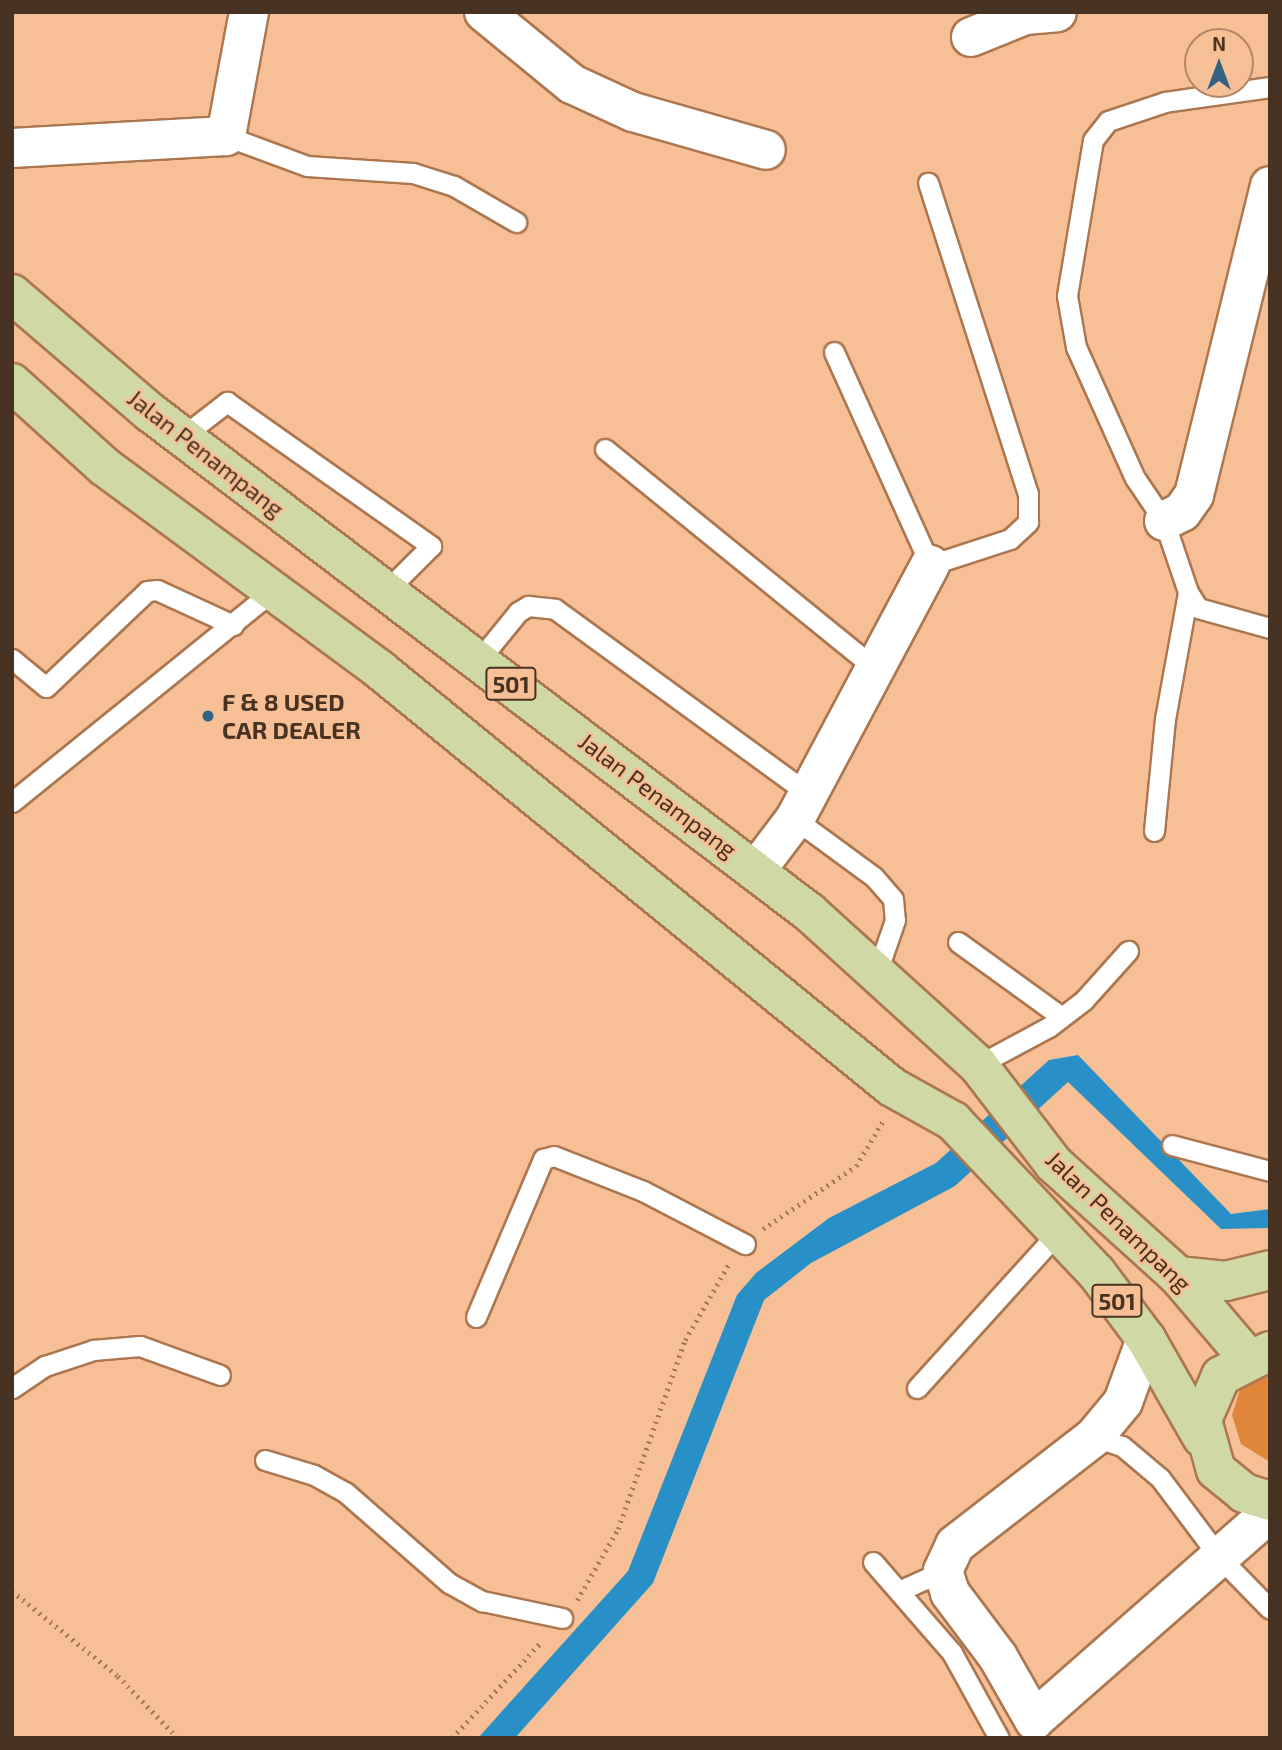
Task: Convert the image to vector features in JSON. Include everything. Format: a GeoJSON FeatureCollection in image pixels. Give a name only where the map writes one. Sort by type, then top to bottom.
{"type":"FeatureCollection","features":[{"type":"Feature","properties":{"kind":"main road","name":"Jalan Penampang"},"geometry":{"type":"LineString","coordinates":[[12,294],[183,436],[757,869],[877,972],[988,1077],[1054,1164],[1178,1276],[1258,1354]]}},
{"type":"Feature","properties":{"kind":"main road","name":"Jalan Penampang"},"geometry":{"type":"LineString","coordinates":[[12,383],[106,467],[380,670],[892,1087],[953,1121],[1013,1178],[1061,1229],[1146,1339],[1228,1484],[1270,1501]]}},
{"type":"Feature","properties":{"kind":"main road"},"geometry":{"type":"LineString","coordinates":[[1178,1276],[1226,1282],[1270,1270]]}},
{"type":"Feature","properties":{"kind":"main road"},"geometry":{"type":"LineString","coordinates":[[1202,1437],[1211,1389],[1258,1354]]}},
{"type":"Feature","properties":{"kind":"street"},"geometry":{"type":"LineString","coordinates":[[231,121],[249,12]]}},
{"type":"Feature","properties":{"kind":"street"},"geometry":{"type":"LineString","coordinates":[[231,121],[255,76],[269,12]]}},
{"type":"Feature","properties":{"kind":"street"},"geometry":{"type":"LineString","coordinates":[[484,12],[572,84],[633,111],[766,150]]}},
{"type":"Feature","properties":{"kind":"street"},"geometry":{"type":"LineString","coordinates":[[971,37],[1025,15],[1057,12]]}},
{"type":"Feature","properties":{"kind":"street"},"geometry":{"type":"LineString","coordinates":[[12,148],[231,121]]}},
{"type":"Feature","properties":{"kind":"street"},"geometry":{"type":"LineString","coordinates":[[1164,521],[1182,512],[1194,495],[1270,186]]}},
{"type":"Feature","properties":{"kind":"street"},"geometry":{"type":"LineString","coordinates":[[757,869],[802,806],[877,670],[930,565]]}},
{"type":"Feature","properties":{"kind":"street"},"geometry":{"type":"LineString","coordinates":[[1146,1339],[1123,1402],[1094,1437],[954,1545],[943,1571],[950,1593],[998,1657],[1040,1729],[1270,1513]]}},
{"type":"Feature","properties":{"kind":"lane"},"geometry":{"type":"LineString","coordinates":[[1270,88],[1128,113],[1108,121],[1093,140],[1070,268],[1070,319],[1135,478],[1164,521],[1188,592],[1198,608],[1270,628]]}},
{"type":"Feature","properties":{"kind":"lane"},"geometry":{"type":"LineString","coordinates":[[231,121],[307,166],[413,173],[454,186],[516,222]]}},
{"type":"Feature","properties":{"kind":"lane"},"geometry":{"type":"LineString","coordinates":[[834,352],[930,565],[1010,539],[1028,522],[1028,494],[928,183]]}},
{"type":"Feature","properties":{"kind":"lane"},"geometry":{"type":"LineString","coordinates":[[183,436],[227,402],[431,546],[387,590]]}},
{"type":"Feature","properties":{"kind":"lane"},"geometry":{"type":"LineString","coordinates":[[605,449],[877,670]]}},
{"type":"Feature","properties":{"kind":"lane"},"geometry":{"type":"LineString","coordinates":[[12,659],[46,687],[147,591],[157,590],[233,625]]}},
{"type":"Feature","properties":{"kind":"lane"},"geometry":{"type":"LineString","coordinates":[[12,802],[273,591]]}},
{"type":"Feature","properties":{"kind":"lane"},"geometry":{"type":"LineString","coordinates":[[1154,831],[1165,719],[1188,592]]}},
{"type":"Feature","properties":{"kind":"lane"},"geometry":{"type":"LineString","coordinates":[[480,660],[518,612],[528,606],[555,609],[802,806],[874,877],[893,899],[895,920],[877,972]]}},
{"type":"Feature","properties":{"kind":"lane"},"geometry":{"type":"LineString","coordinates":[[958,942],[1059,1015]]}},
{"type":"Feature","properties":{"kind":"lane"},"geometry":{"type":"LineString","coordinates":[[988,1077],[1049,1027],[1059,1015],[1084,1000],[1128,951]]}},
{"type":"Feature","properties":{"kind":"lane"},"geometry":{"type":"LineString","coordinates":[[1172,1145],[1270,1171]]}},
{"type":"Feature","properties":{"kind":"lane"},"geometry":{"type":"LineString","coordinates":[[476,1317],[543,1158],[554,1156],[643,1191],[745,1244]]}},
{"type":"Feature","properties":{"kind":"lane"},"geometry":{"type":"LineString","coordinates":[[917,1388],[1061,1229]]}},
{"type":"Feature","properties":{"kind":"lane"},"geometry":{"type":"LineString","coordinates":[[12,1388],[45,1366],[93,1350],[140,1346],[220,1375]]}},
{"type":"Feature","properties":{"kind":"lane"},"geometry":{"type":"LineString","coordinates":[[1094,1437],[1122,1446],[1160,1478],[1220,1558],[1270,1609]]}},
{"type":"Feature","properties":{"kind":"lane"},"geometry":{"type":"LineString","coordinates":[[265,1460],[345,1492],[449,1583],[482,1601],[562,1619]]}},
{"type":"Feature","properties":{"kind":"lane"},"geometry":{"type":"LineString","coordinates":[[873,1562],[952,1653],[999,1738]]}},
{"type":"Feature","properties":{"kind":"lane"},"geometry":{"type":"LineString","coordinates":[[899,1591],[943,1571]]}},
{"type":"Feature","properties":{"kind":"path"},"geometry":{"type":"LineString","coordinates":[[452,1738],[562,1619],[607,1555],[706,1296],[745,1244],[856,1166],[878,1137],[892,1087]]}},
{"type":"Feature","properties":{"kind":"path"},"geometry":{"type":"LineString","coordinates":[[12,1591],[118,1676],[178,1738]]}},
{"type":"Feature","properties":{"kind":"shaded area"},"geometry":{"type":"Polygon","coordinates":[[[1270,1368],[1270,1462],[1241,1444],[1232,1415],[1241,1386],[1270,1368]]]}},
{"type":"Feature","properties":{"kind":"water"},"geometry":{"type":"Polygon","coordinates":[[[1078,1055],[1231,1214],[1270,1209],[1270,1228],[1221,1229],[1068,1082],[955,1186],[811,1263],[764,1300],[653,1583],[515,1738],[478,1738],[628,1571],[737,1295],[756,1273],[829,1218],[936,1163],[1049,1060],[1078,1055]]]}},
{"type":"Feature","properties":{"kind":"place","name":"F & 8 USED CAR DEALER"},"geometry":{"type":"Point","coordinates":[208,716]}}]}
